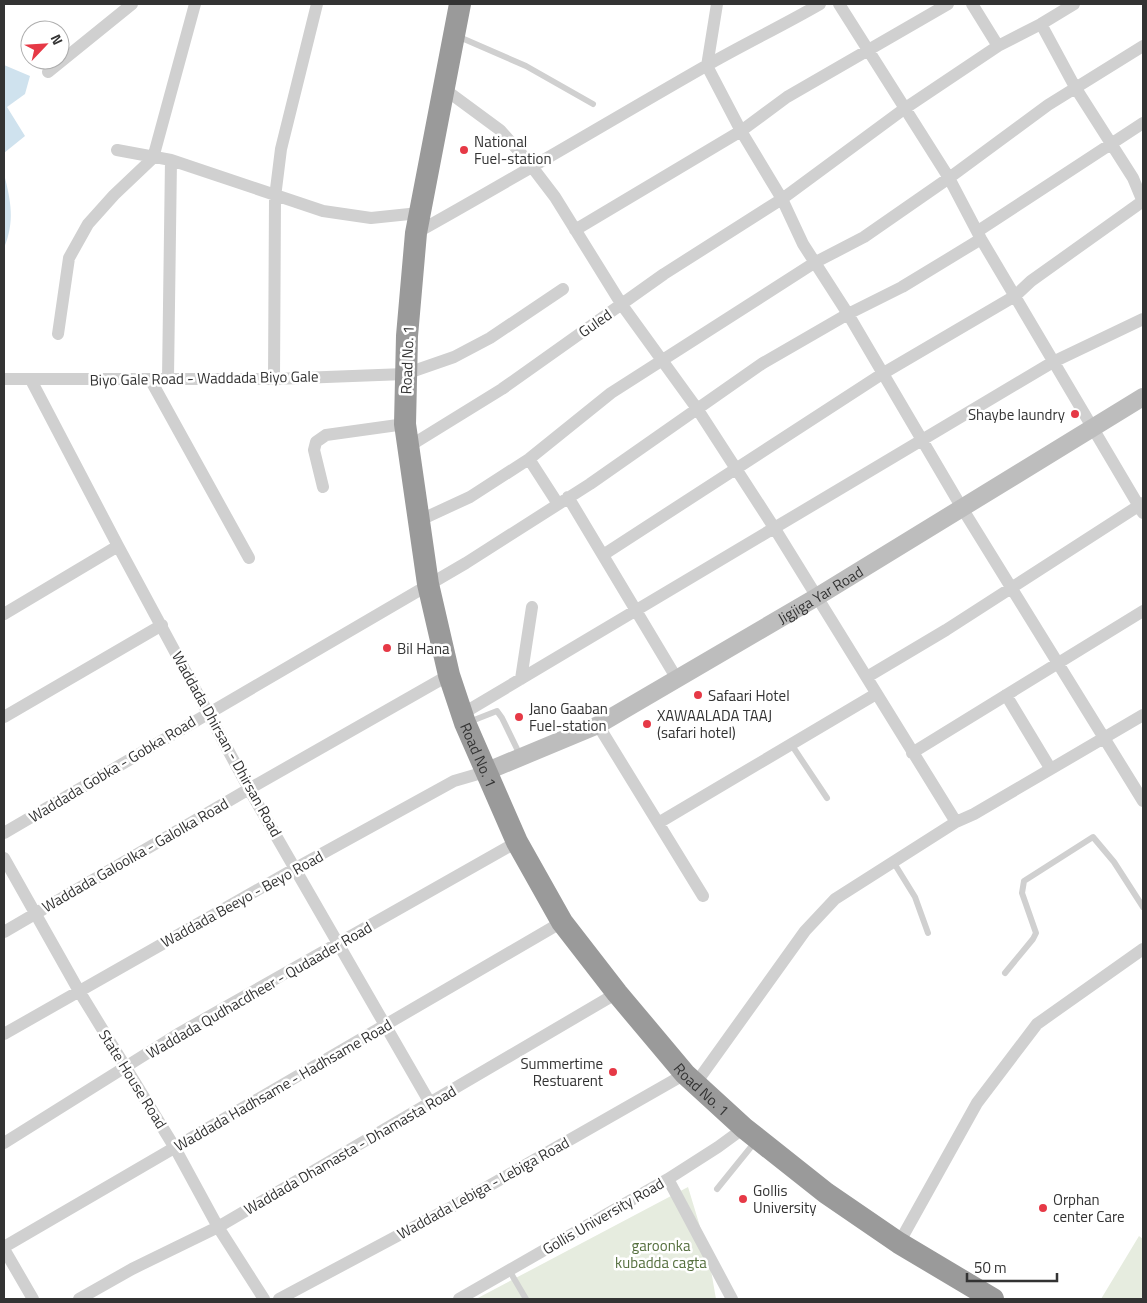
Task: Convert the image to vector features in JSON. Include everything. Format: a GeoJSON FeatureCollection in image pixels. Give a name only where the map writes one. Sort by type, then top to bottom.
{"type":"FeatureCollection","features":[{"type":"Feature","properties":{"kind":"highway","name":"Road No. 1"},"geometry":{"type":"LineString","coordinates":[[460,4],[417,223],[405,374],[405,424],[428,584],[449,675],[463,719],[517,842],[562,922],[617,993],[691,1079],[751,1133],[826,1193],[899,1243],[993,1299]]}},
{"type":"Feature","properties":{"kind":"street"},"geometry":{"type":"LineString","coordinates":[[48,72],[132,4]]}},
{"type":"Feature","properties":{"kind":"street"},"geometry":{"type":"LineString","coordinates":[[58,334],[69,258],[94,217],[153,158],[195,4]]}},
{"type":"Feature","properties":{"kind":"street"},"geometry":{"type":"LineString","coordinates":[[274,378],[275,197],[281,149],[317,4]]}},
{"type":"Feature","properties":{"kind":"street"},"geometry":{"type":"LineString","coordinates":[[717,4],[707,66],[741,131],[782,199],[814,263],[848,314],[962,508],[1059,662],[1143,801]]}},
{"type":"Feature","properties":{"kind":"street"},"geometry":{"type":"LineString","coordinates":[[117,150],[171,160],[275,197],[323,211],[417,223],[533,168],[707,66],[820,4]]}},
{"type":"Feature","properties":{"kind":"street"},"geometry":{"type":"LineString","coordinates":[[839,4],[949,178],[1014,296],[1092,428],[1142,507],[1010,587],[946,630],[867,676]]}},
{"type":"Feature","properties":{"kind":"street"},"geometry":{"type":"LineString","coordinates":[[575,230],[741,131],[787,97],[948,4]]}},
{"type":"Feature","properties":{"kind":"street"},"geometry":{"type":"LineString","coordinates":[[972,4],[998,46]]}},
{"type":"Feature","properties":{"kind":"street","name":"Guled"},"geometry":{"type":"LineString","coordinates":[[408,447],[502,388],[664,274],[782,199],[904,109],[998,46],[1041,24],[1074,4]]}},
{"type":"Feature","properties":{"kind":"street"},"geometry":{"type":"LineString","coordinates":[[603,555],[882,374],[1014,296],[1031,280],[1143,201],[1133,178],[1076,87],[1041,24]]}},
{"type":"Feature","properties":{"kind":"street"},"geometry":{"type":"LineString","coordinates":[[418,521],[470,497],[529,459],[605,398],[814,263],[864,236],[1076,87],[1143,46]]}},
{"type":"Feature","properties":{"kind":"street"},"geometry":{"type":"LineString","coordinates":[[443,88],[500,130],[555,197],[622,305],[698,410],[775,529],[956,822]]}},
{"type":"Feature","properties":{"kind":"street","name":"Waddada Gobka - Gobka Road"},"geometry":{"type":"LineString","coordinates":[[4,834],[149,750],[208,712],[466,563],[563,501],[698,410],[763,362],[902,286],[1143,123]]}},
{"type":"Feature","properties":{"kind":"street"},"geometry":{"type":"LineString","coordinates":[[168,378],[171,160]]}},
{"type":"Feature","properties":{"kind":"street","name":"Biyo Gale Road - Waddada Biyo Gale"},"geometry":{"type":"LineString","coordinates":[[4,379],[274,378],[405,374],[454,357],[490,338],[563,289]]}},
{"type":"Feature","properties":{"kind":"street"},"geometry":{"type":"LineString","coordinates":[[463,719],[521,679],[1054,362],[1143,319]]}},
{"type":"Feature","properties":{"kind":"street"},"geometry":{"type":"LineString","coordinates":[[150,379],[249,558]]}},
{"type":"Feature","properties":{"kind":"street","name":"Waddada Dhirsan - Dhirsan Road"},"geometry":{"type":"LineString","coordinates":[[31,380],[249,789],[430,1103]]}},
{"type":"Feature","properties":{"kind":"street","name":"Jigjiga Yar Road"},"geometry":{"type":"LineString","coordinates":[[485,772],[598,725],[816,598],[1143,397]]}},
{"type":"Feature","properties":{"kind":"street"},"geometry":{"type":"LineString","coordinates":[[323,487],[314,450],[316,442],[326,435],[405,424]]}},
{"type":"Feature","properties":{"kind":"street"},"geometry":{"type":"LineString","coordinates":[[529,459],[603,555],[677,679]]}},
{"type":"Feature","properties":{"kind":"street"},"geometry":{"type":"LineString","coordinates":[[4,614],[118,546]]}},
{"type":"Feature","properties":{"kind":"street"},"geometry":{"type":"LineString","coordinates":[[521,679],[532,607]]}},
{"type":"Feature","properties":{"kind":"street"},"geometry":{"type":"LineString","coordinates":[[912,753],[1143,611]]}},
{"type":"Feature","properties":{"kind":"street"},"geometry":{"type":"LineString","coordinates":[[4,717],[162,625]]}},
{"type":"Feature","properties":{"kind":"street","name":"Waddada Galoolka - Galolka Road"},"geometry":{"type":"LineString","coordinates":[[4,932],[449,675]]}},
{"type":"Feature","properties":{"kind":"street"},"geometry":{"type":"LineString","coordinates":[[660,822],[876,694]]}},
{"type":"Feature","properties":{"kind":"street"},"geometry":{"type":"LineString","coordinates":[[1006,695],[1050,768]]}},
{"type":"Feature","properties":{"kind":"street"},"geometry":{"type":"LineString","coordinates":[[691,1079],[805,931],[835,899],[956,822],[974,814],[1143,715]]}},
{"type":"Feature","properties":{"kind":"street"},"geometry":{"type":"LineString","coordinates":[[598,725],[660,822],[703,896]]}},
{"type":"Feature","properties":{"kind":"street","name":"Waddada Beeyo - Beyo Road"},"geometry":{"type":"LineString","coordinates":[[4,1034],[296,868],[454,781],[485,772]]}},
{"type":"Feature","properties":{"kind":"street","name":"Waddada Qudhacdheer - Qudaader Road"},"geometry":{"type":"LineString","coordinates":[[4,1143],[178,1034],[517,842]]}},
{"type":"Feature","properties":{"kind":"street","name":"State House Road"},"geometry":{"type":"LineString","coordinates":[[4,858],[79,991],[175,1148],[218,1226],[264,1299]]}},
{"type":"Feature","properties":{"kind":"street","name":"Waddada Hadhsame - Hadhsame Road"},"geometry":{"type":"LineString","coordinates":[[4,1248],[562,922]]}},
{"type":"Feature","properties":{"kind":"street"},"geometry":{"type":"LineString","coordinates":[[899,1243],[977,1103],[1037,1024],[1143,949]]}},
{"type":"Feature","properties":{"kind":"street","name":"Waddada Dhamasta - Dhamasta Road"},"geometry":{"type":"LineString","coordinates":[[79,1299],[132,1269],[218,1226],[617,993]]}},
{"type":"Feature","properties":{"kind":"street","name":"Waddada Lebiga - Lebiga Road"},"geometry":{"type":"LineString","coordinates":[[279,1299],[691,1079]]}},
{"type":"Feature","properties":{"kind":"street","name":"Gollis University Road"},"geometry":{"type":"LineString","coordinates":[[459,1299],[668,1179],[718,1147],[751,1133]]}},
{"type":"Feature","properties":{"kind":"street"},"geometry":{"type":"LineString","coordinates":[[668,1179],[732,1299]]}},
{"type":"Feature","properties":{"kind":"street"},"geometry":{"type":"LineString","coordinates":[[4,1248],[33,1299]]}},
{"type":"Feature","properties":{"kind":"lane"},"geometry":{"type":"LineString","coordinates":[[454,35],[526,66],[593,104]]}},
{"type":"Feature","properties":{"kind":"lane"},"geometry":{"type":"LineString","coordinates":[[463,719],[497,712],[502,718],[521,757]]}},
{"type":"Feature","properties":{"kind":"lane"},"geometry":{"type":"LineString","coordinates":[[791,744],[827,798]]}},
{"type":"Feature","properties":{"kind":"lane"},"geometry":{"type":"LineString","coordinates":[[1005,973],[1034,939],[1036,933],[1022,893],[1024,881],[1092,837],[1114,862],[1143,907]]}},
{"type":"Feature","properties":{"kind":"lane"},"geometry":{"type":"LineString","coordinates":[[894,863],[915,897],[928,933]]}},
{"type":"Feature","properties":{"kind":"lane"},"geometry":{"type":"LineString","coordinates":[[717,1189],[751,1133]]}},
{"type":"Feature","properties":{"kind":"lane"},"geometry":{"type":"LineString","coordinates":[[509,1270],[526,1299]]}},
{"type":"Feature","properties":{"kind":"green space","name":"garoonka kubadda cagta"},"geometry":{"type":"Polygon","coordinates":[[[688,1187],[708,1253],[716,1299],[476,1299],[688,1187]]]}},
{"type":"Feature","properties":{"kind":"green space"},"geometry":{"type":"Polygon","coordinates":[[[1139,1236],[1143,1239],[1143,1299],[1101,1299],[1139,1236]]]}},
{"type":"Feature","properties":{"kind":"water"},"geometry":{"type":"Polygon","coordinates":[[[4,65],[30,76],[25,94],[7,107],[25,136],[4,153],[4,65]]]}},
{"type":"Feature","properties":{"kind":"water"},"geometry":{"type":"Polygon","coordinates":[[[4,174],[11,220],[4,248],[4,174]]]}},
{"type":"Feature","properties":{"kind":"place","name":"National Fuel-station"},"geometry":{"type":"Point","coordinates":[464,150]}},
{"type":"Feature","properties":{"kind":"place","name":"Shaybe laundry"},"geometry":{"type":"Point","coordinates":[1075,414]}},
{"type":"Feature","properties":{"kind":"place","name":"Bil Hana"},"geometry":{"type":"Point","coordinates":[387,648]}},
{"type":"Feature","properties":{"kind":"place","name":"Safaari Hotel"},"geometry":{"type":"Point","coordinates":[698,695]}},
{"type":"Feature","properties":{"kind":"place","name":"Jano Gaaban Fuel-station"},"geometry":{"type":"Point","coordinates":[519,717]}},
{"type":"Feature","properties":{"kind":"place","name":"XAWAALADA TAAJ (safari hotel)"},"geometry":{"type":"Point","coordinates":[647,724]}},
{"type":"Feature","properties":{"kind":"place","name":"Summertime Restuarent"},"geometry":{"type":"Point","coordinates":[613,1072]}},
{"type":"Feature","properties":{"kind":"place","name":"Gollis University"},"geometry":{"type":"Point","coordinates":[743,1199]}},
{"type":"Feature","properties":{"kind":"place","name":"Orphan center Care"},"geometry":{"type":"Point","coordinates":[1043,1208]}}]}
